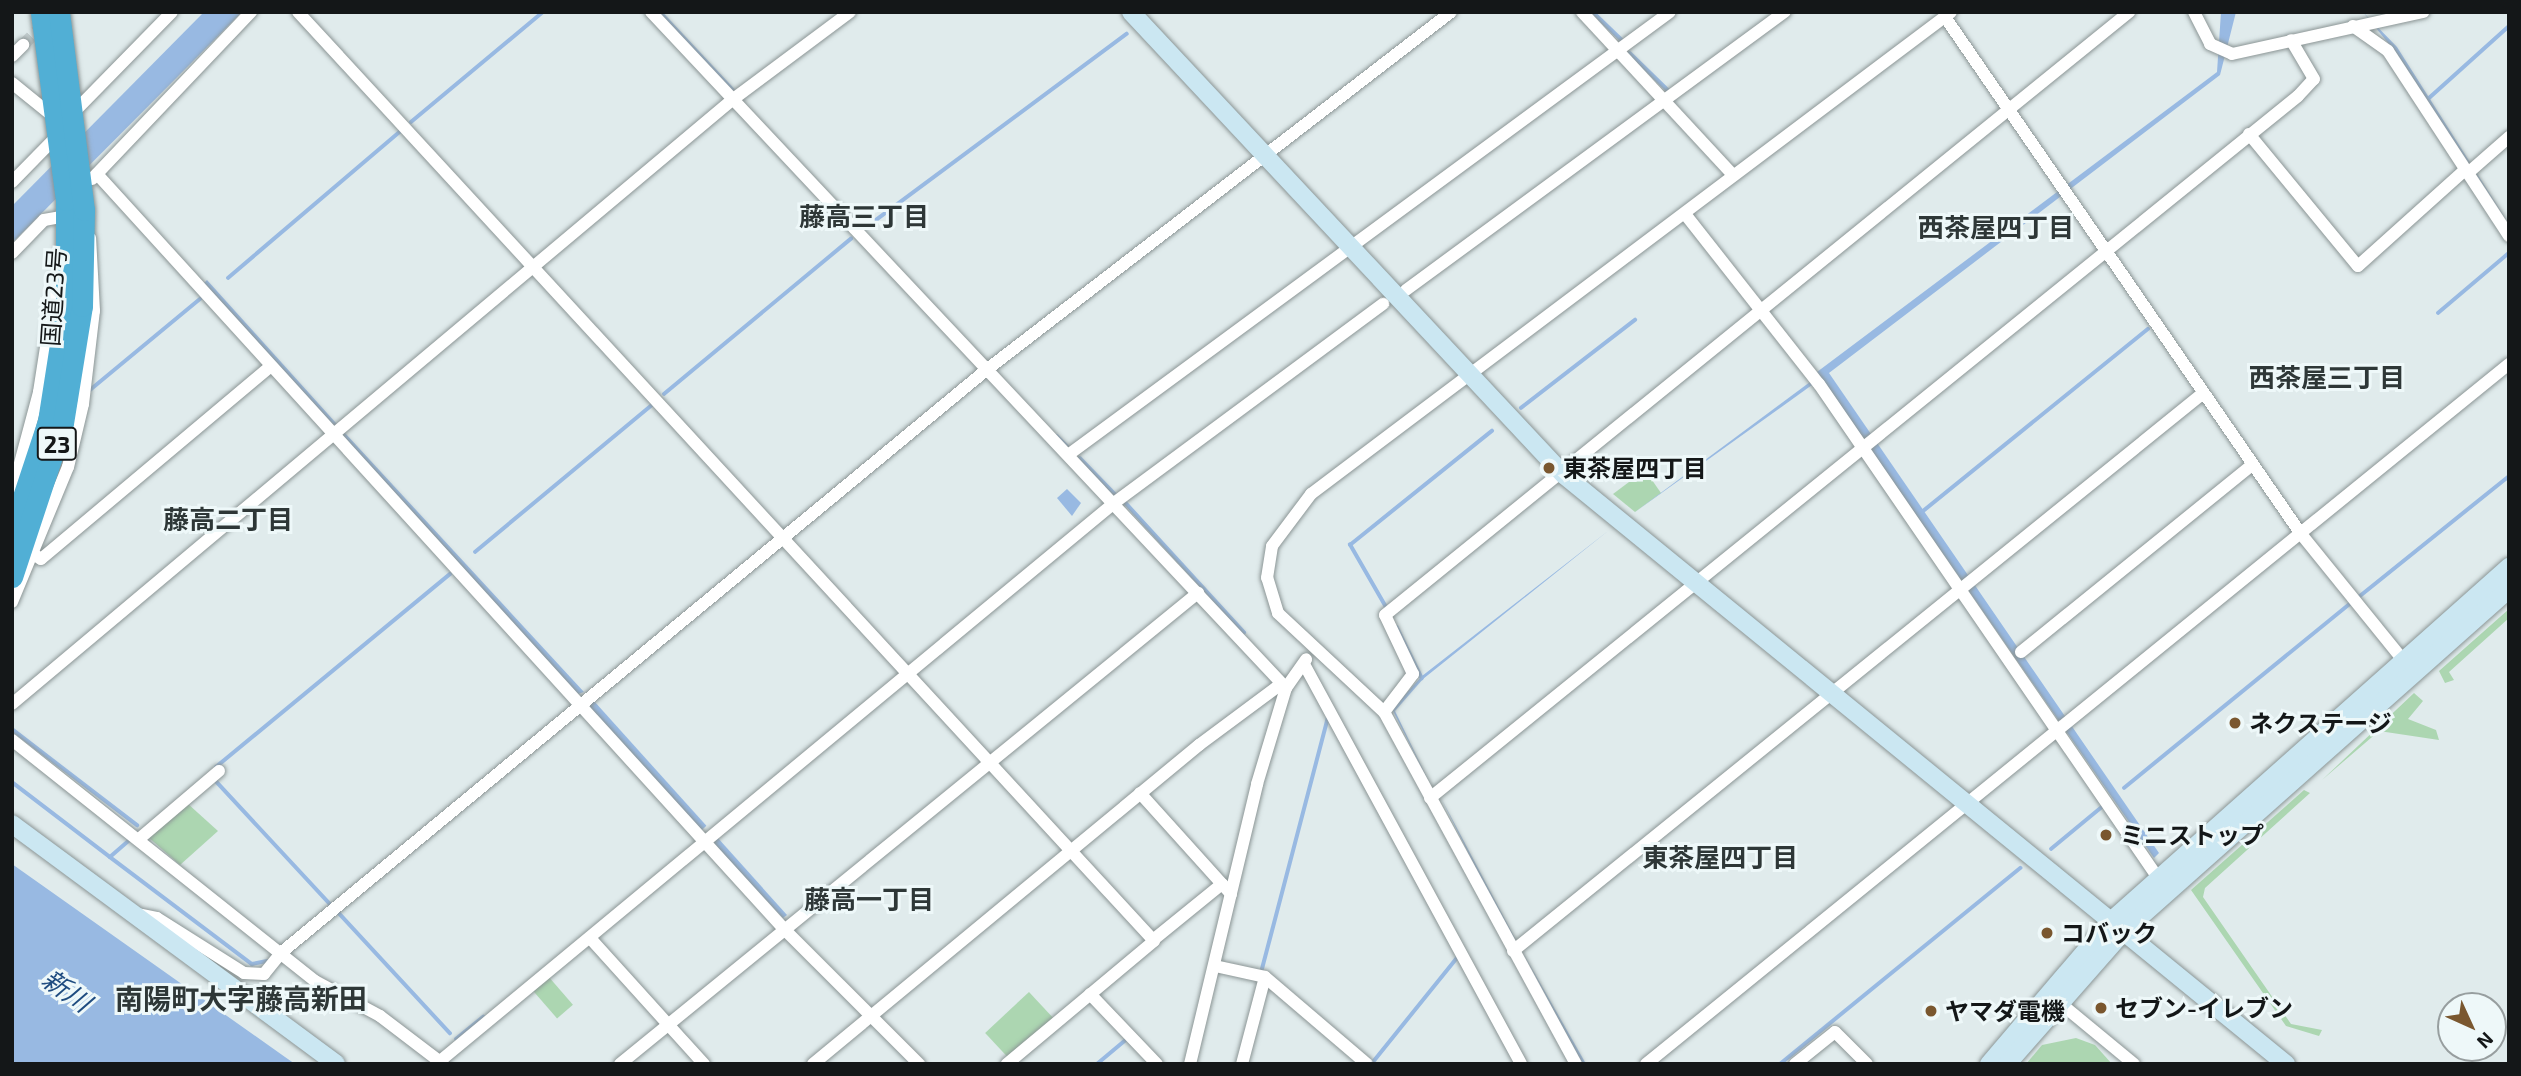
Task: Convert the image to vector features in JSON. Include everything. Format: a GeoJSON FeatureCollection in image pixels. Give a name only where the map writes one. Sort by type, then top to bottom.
{"type":"FeatureCollection","features":[{"type":"Feature","properties":{"kind":"highway","name":"国道23号"},"geometry":{"type":"LineString","coordinates":[[12,577],[57,447],[74,306],[73,210],[66,121],[41,12]]}},
{"type":"Feature","properties":{"kind":"highway","name":"国道23号"},"geometry":{"type":"LineString","coordinates":[[59,12],[69,86],[66,121]]}},
{"type":"Feature","properties":{"kind":"highway"},"geometry":{"type":"LineString","coordinates":[[66,12],[69,86]]}},
{"type":"Feature","properties":{"kind":"highway","name":"国道23号"},"geometry":{"type":"LineString","coordinates":[[12,530],[48,421],[74,306]]}},
{"type":"Feature","properties":{"kind":"street"},"geometry":{"type":"LineString","coordinates":[[12,182],[66,121],[172,12]]}},
{"type":"Feature","properties":{"kind":"street"},"geometry":{"type":"LineString","coordinates":[[12,493],[28,445],[54,270],[73,210],[97,173],[251,12]]}},
{"type":"Feature","properties":{"kind":"street"},"geometry":{"type":"LineString","coordinates":[[298,12],[1153,940]]}},
{"type":"Feature","properties":{"kind":"street"},"geometry":{"type":"LineString","coordinates":[[651,12],[1286,688]]}},
{"type":"Feature","properties":{"kind":"street"},"geometry":{"type":"LineString","coordinates":[[12,704],[732,100],[850,12]]}},
{"type":"Feature","properties":{"kind":"street"},"geometry":{"type":"LineString","coordinates":[[1131,12],[1467,376],[1564,475],[2286,1064]]}},
{"type":"Feature","properties":{"kind":"street"},"geometry":{"type":"LineString","coordinates":[[131,912],[157,918],[244,973],[264,974],[282,952],[985,370],[1262,153],[1451,12]]}},
{"type":"Feature","properties":{"kind":"street"},"geometry":{"type":"LineString","coordinates":[[1582,12],[1733,175]]}},
{"type":"Feature","properties":{"kind":"street"},"geometry":{"type":"LineString","coordinates":[[1068,455],[1670,12]]}},
{"type":"Feature","properties":{"kind":"street"},"geometry":{"type":"LineString","coordinates":[[1406,290],[1785,12]]}},
{"type":"Feature","properties":{"kind":"street"},"geometry":{"type":"LineString","coordinates":[[1384,712],[1413,674],[1385,615],[1564,475],[1760,309],[2129,12]]}},
{"type":"Feature","properties":{"kind":"street"},"geometry":{"type":"LineString","coordinates":[[2194,12],[2217,50],[2232,54],[2423,12]]}},
{"type":"Feature","properties":{"kind":"street"},"geometry":{"type":"LineString","coordinates":[[1576,1064],[1384,712],[1312,650],[1271,596],[1268,563],[1280,526],[1311,494],[1948,15],[2009,110],[2252,465],[2301,534],[2404,661]]}},
{"type":"Feature","properties":{"kind":"street"},"geometry":{"type":"LineString","coordinates":[[2364,24],[2388,51],[2470,170],[2509,236]]}},
{"type":"Feature","properties":{"kind":"street"},"geometry":{"type":"LineString","coordinates":[[1430,798],[1699,583],[2314,79],[2291,40]]}},
{"type":"Feature","properties":{"kind":"street"},"geometry":{"type":"LineString","coordinates":[[12,56],[23,45]]}},
{"type":"Feature","properties":{"kind":"street"},"geometry":{"type":"LineString","coordinates":[[12,83],[66,121]]}},
{"type":"Feature","properties":{"kind":"street"},"geometry":{"type":"LineString","coordinates":[[2249,134],[2358,266],[2509,137]]}},
{"type":"Feature","properties":{"kind":"street"},"geometry":{"type":"LineString","coordinates":[[97,173],[271,366],[338,432],[785,930],[871,1013],[919,1064]]}},
{"type":"Feature","properties":{"kind":"street"},"geometry":{"type":"LineString","coordinates":[[12,253],[44,220],[73,210]]}},
{"type":"Feature","properties":{"kind":"street"},"geometry":{"type":"LineString","coordinates":[[12,602],[35,555],[68,467],[89,366],[94,258],[73,210]]}},
{"type":"Feature","properties":{"kind":"street"},"geometry":{"type":"LineString","coordinates":[[1685,214],[1868,443],[2063,727],[2158,878]]}},
{"type":"Feature","properties":{"kind":"street"},"geometry":{"type":"LineString","coordinates":[[12,740],[282,952],[442,1063],[1114,503],[1383,304]]}},
{"type":"Feature","properties":{"kind":"street"},"geometry":{"type":"LineString","coordinates":[[1646,1064],[2509,364]]}},
{"type":"Feature","properties":{"kind":"street"},"geometry":{"type":"LineString","coordinates":[[35,555],[41,559],[271,366]]}},
{"type":"Feature","properties":{"kind":"street"},"geometry":{"type":"LineString","coordinates":[[1513,951],[2202,394]]}},
{"type":"Feature","properties":{"kind":"street"},"geometry":{"type":"LineString","coordinates":[[12,458],[28,445]]}},
{"type":"Feature","properties":{"kind":"street"},"geometry":{"type":"LineString","coordinates":[[2021,652],[2252,465]]}},
{"type":"Feature","properties":{"kind":"street"},"geometry":{"type":"LineString","coordinates":[[2007,1064],[2060,1003],[2158,878],[2509,567]]}},
{"type":"Feature","properties":{"kind":"street"},"geometry":{"type":"LineString","coordinates":[[1989,1064],[2117,927],[2509,589]]}},
{"type":"Feature","properties":{"kind":"street"},"geometry":{"type":"LineString","coordinates":[[620,1064],[1198,593]]}},
{"type":"Feature","properties":{"kind":"street"},"geometry":{"type":"LineString","coordinates":[[1190,1064],[1231,894],[1286,688],[1312,650]]}},
{"type":"Feature","properties":{"kind":"street"},"geometry":{"type":"LineString","coordinates":[[1304,664],[1521,1064]]}},
{"type":"Feature","properties":{"kind":"street"},"geometry":{"type":"LineString","coordinates":[[813,1064],[871,1013],[1140,793],[1277,687],[1286,688]]}},
{"type":"Feature","properties":{"kind":"street"},"geometry":{"type":"LineString","coordinates":[[139,839],[219,771]]}},
{"type":"Feature","properties":{"kind":"street"},"geometry":{"type":"LineString","coordinates":[[1140,793],[1231,894]]}},
{"type":"Feature","properties":{"kind":"street"},"geometry":{"type":"LineString","coordinates":[[12,824],[336,1064]]}},
{"type":"Feature","properties":{"kind":"street"},"geometry":{"type":"LineString","coordinates":[[1007,1064],[1222,884]]}},
{"type":"Feature","properties":{"kind":"street"},"geometry":{"type":"LineString","coordinates":[[590,938],[704,1064]]}},
{"type":"Feature","properties":{"kind":"street"},"geometry":{"type":"LineString","coordinates":[[1215,966],[1265,977],[1367,1064]]}},
{"type":"Feature","properties":{"kind":"street"},"geometry":{"type":"LineString","coordinates":[[1242,1064],[1265,977]]}},
{"type":"Feature","properties":{"kind":"street"},"geometry":{"type":"LineString","coordinates":[[1090,994],[1157,1064]]}},
{"type":"Feature","properties":{"kind":"street"},"geometry":{"type":"LineString","coordinates":[[2060,1003],[2134,1064]]}},
{"type":"Feature","properties":{"kind":"street"},"geometry":{"type":"LineString","coordinates":[[1795,1064],[1835,1032],[1867,1064]]}},
{"type":"Feature","properties":{"kind":"green space"},"geometry":{"type":"Polygon","coordinates":[[[1645,470],[1661,493],[1635,512],[1613,494],[1645,470]]]}},
{"type":"Feature","properties":{"kind":"green space"},"geometry":{"type":"Polygon","coordinates":[[[2509,609],[2509,618],[2449,672],[2454,680],[2445,683],[2439,671],[2509,609]]]}},
{"type":"Feature","properties":{"kind":"green space"},"geometry":{"type":"Polygon","coordinates":[[[2414,693],[2423,701],[2408,719],[2436,730],[2439,740],[2379,731],[2322,780],[2414,693]]]}},
{"type":"Feature","properties":{"kind":"green space"},"geometry":{"type":"Polygon","coordinates":[[[2304,790],[2310,793],[2205,888],[2203,897],[2291,1024],[2322,1030],[2319,1036],[2286,1026],[2191,890],[2304,790]]]}},
{"type":"Feature","properties":{"kind":"green space"},"geometry":{"type":"Polygon","coordinates":[[[187,803],[218,831],[180,865],[147,836],[187,803]]]}},
{"type":"Feature","properties":{"kind":"green space"},"geometry":{"type":"Polygon","coordinates":[[[548,976],[573,1005],[557,1018],[532,990],[548,976]]]}},
{"type":"Feature","properties":{"kind":"green space"},"geometry":{"type":"Polygon","coordinates":[[[1029,992],[1054,1019],[1010,1060],[985,1033],[1029,992]]]}},
{"type":"Feature","properties":{"kind":"green space"},"geometry":{"type":"Polygon","coordinates":[[[2076,1038],[2095,1045],[2112,1064],[2026,1064],[2042,1045],[2076,1038]]]}},
{"type":"Feature","properties":{"kind":"water"},"geometry":{"type":"Polygon","coordinates":[[[204,12],[242,12],[12,243],[12,206],[204,12]]]}},
{"type":"Feature","properties":{"kind":"water"},"geometry":{"type":"Polygon","coordinates":[[[2221,12],[2236,12],[2220,75],[1829,373],[2159,853],[2154,858],[1817,372],[2217,72],[2221,12]]]}},
{"type":"Feature","properties":{"kind":"water"},"geometry":{"type":"Polygon","coordinates":[[[2363,12],[2397,47],[2509,224],[2393,49],[2363,12]]]}},
{"type":"Feature","properties":{"kind":"water"},"geometry":{"type":"Polygon","coordinates":[[[207,280],[584,692],[578,694],[202,285],[207,280]]]}},
{"type":"Feature","properties":{"kind":"water"},"geometry":{"type":"Polygon","coordinates":[[[1810,382],[1812,385],[1635,512],[1810,382]]]}},
{"type":"Feature","properties":{"kind":"water"},"geometry":{"type":"Polygon","coordinates":[[[1067,489],[1081,503],[1072,516],[1057,498],[1067,489]]]}},
{"type":"Feature","properties":{"kind":"water"},"geometry":{"type":"Polygon","coordinates":[[[1608,531],[1423,679],[1395,711],[1432,788],[1392,709],[1422,676],[1608,531]]]}},
{"type":"Feature","properties":{"kind":"water"},"geometry":{"type":"Polygon","coordinates":[[[594,701],[706,826],[700,831],[588,706],[594,701]]]}},
{"type":"Feature","properties":{"kind":"water"},"geometry":{"type":"Polygon","coordinates":[[[1441,798],[1517,942],[1513,943],[1441,798]]]}},
{"type":"Feature","properties":{"kind":"water"},"geometry":{"type":"Polygon","coordinates":[[[717,837],[787,915],[783,918],[712,842],[717,837]]]}},
{"type":"Feature","properties":{"kind":"water","name":"新川"},"geometry":{"type":"Polygon","coordinates":[[[12,864],[285,1057],[295,1064],[12,1064],[12,864]]]}},
{"type":"Feature","properties":{"kind":"water"},"geometry":{"type":"Polygon","coordinates":[[[1522,951],[1586,1064],[1582,1064],[1522,951]]]}},
{"type":"Feature","properties":{"kind":"waterway"},"geometry":{"type":"LineString","coordinates":[[411,122],[543,12]]}},
{"type":"Feature","properties":{"kind":"waterway"},"geometry":{"type":"LineString","coordinates":[[660,12],[733,90]]}},
{"type":"Feature","properties":{"kind":"waterway"},"geometry":{"type":"LineString","coordinates":[[1593,12],[1623,41]]}},
{"type":"Feature","properties":{"kind":"waterway"},"geometry":{"type":"LineString","coordinates":[[2428,99],[2509,26]]}},
{"type":"Feature","properties":{"kind":"waterway"},"geometry":{"type":"LineString","coordinates":[[868,226],[1127,34]]}},
{"type":"Feature","properties":{"kind":"waterway"},"geometry":{"type":"LineString","coordinates":[[1630,53],[1669,91]]}},
{"type":"Feature","properties":{"kind":"waterway"},"geometry":{"type":"LineString","coordinates":[[228,278],[401,131]]}},
{"type":"Feature","properties":{"kind":"waterway"},"geometry":{"type":"LineString","coordinates":[[664,394],[851,239]]}},
{"type":"Feature","properties":{"kind":"waterway"},"geometry":{"type":"LineString","coordinates":[[2438,313],[2509,253]]}},
{"type":"Feature","properties":{"kind":"waterway"},"geometry":{"type":"LineString","coordinates":[[90,390],[200,299]]}},
{"type":"Feature","properties":{"kind":"waterway"},"geometry":{"type":"LineString","coordinates":[[1521,408],[1635,320]]}},
{"type":"Feature","properties":{"kind":"waterway"},"geometry":{"type":"LineString","coordinates":[[1917,516],[2148,329]]}},
{"type":"Feature","properties":{"kind":"waterway"},"geometry":{"type":"LineString","coordinates":[[475,552],[653,404]]}},
{"type":"Feature","properties":{"kind":"waterway"},"geometry":{"type":"LineString","coordinates":[[1387,609],[1350,545],[1492,431]]}},
{"type":"Feature","properties":{"kind":"waterway"},"geometry":{"type":"LineString","coordinates":[[1057,436],[1068,447]]}},
{"type":"Feature","properties":{"kind":"waterway"},"geometry":{"type":"LineString","coordinates":[[1080,458],[1116,495]]}},
{"type":"Feature","properties":{"kind":"waterway"},"geometry":{"type":"LineString","coordinates":[[2360,596],[2509,476]]}},
{"type":"Feature","properties":{"kind":"waterway"},"geometry":{"type":"LineString","coordinates":[[1124,501],[1244,632]]}},
{"type":"Feature","properties":{"kind":"waterway"},"geometry":{"type":"LineString","coordinates":[[216,767],[450,574]]}},
{"type":"Feature","properties":{"kind":"waterway"},"geometry":{"type":"LineString","coordinates":[[2124,788],[2351,603]]}},
{"type":"Feature","properties":{"kind":"waterway"},"geometry":{"type":"LineString","coordinates":[[1397,627],[1422,678]]}},
{"type":"Feature","properties":{"kind":"waterway"},"geometry":{"type":"LineString","coordinates":[[1262,969],[1328,717]]}},
{"type":"Feature","properties":{"kind":"waterway"},"geometry":{"type":"LineString","coordinates":[[12,729],[137,825]]}},
{"type":"Feature","properties":{"kind":"waterway"},"geometry":{"type":"LineString","coordinates":[[215,780],[331,905]]}},
{"type":"Feature","properties":{"kind":"waterway"},"geometry":{"type":"LineString","coordinates":[[12,782],[110,857],[131,839]]}},
{"type":"Feature","properties":{"kind":"waterway"},"geometry":{"type":"LineString","coordinates":[[2051,849],[2103,806]]}},
{"type":"Feature","properties":{"kind":"waterway"},"geometry":{"type":"LineString","coordinates":[[110,857],[252,964],[267,961]]}},
{"type":"Feature","properties":{"kind":"waterway"},"geometry":{"type":"LineString","coordinates":[[1780,1064],[2020,868]]}},
{"type":"Feature","properties":{"kind":"waterway"},"geometry":{"type":"LineString","coordinates":[[338,912],[450,1033]]}},
{"type":"Feature","properties":{"kind":"waterway"},"geometry":{"type":"LineString","coordinates":[[1373,1062],[1457,958]]}},
{"type":"Feature","properties":{"kind":"waterway"},"geometry":{"type":"LineString","coordinates":[[456,1039],[483,1017]]}},
{"type":"Feature","properties":{"kind":"waterway"},"geometry":{"type":"LineString","coordinates":[[1097,1064],[1128,1038]]}},
{"type":"Feature","properties":{"kind":"tunnel"},"geometry":{"type":"LineString","coordinates":[[23,45],[45,23]]}},
{"type":"Feature","properties":{"kind":"place","name":"東茶屋四丁目"},"geometry":{"type":"Point","coordinates":[1549,468]}},
{"type":"Feature","properties":{"kind":"place","name":"ネクステージ"},"geometry":{"type":"Point","coordinates":[2235,723]}},
{"type":"Feature","properties":{"kind":"place","name":"ミニストップ"},"geometry":{"type":"Point","coordinates":[2106,835]}},
{"type":"Feature","properties":{"kind":"place","name":"コバック"},"geometry":{"type":"Point","coordinates":[2047,933]}},
{"type":"Feature","properties":{"kind":"place","name":"セブン-イレブン"},"geometry":{"type":"Point","coordinates":[2101,1008]}},
{"type":"Feature","properties":{"kind":"place","name":"ヤマダ電機"},"geometry":{"type":"Point","coordinates":[1931,1011]}},
{"type":"Feature","properties":{"kind":"district","name":"藤高三丁目"},"geometry":{"type":"Point","coordinates":[864,216]}},
{"type":"Feature","properties":{"kind":"district","name":"西茶屋四丁目"},"geometry":{"type":"Point","coordinates":[1996,227]}},
{"type":"Feature","properties":{"kind":"district","name":"西茶屋三丁目"},"geometry":{"type":"Point","coordinates":[2327,377]}},
{"type":"Feature","properties":{"kind":"district","name":"藤高二丁目"},"geometry":{"type":"Point","coordinates":[228,519]}},
{"type":"Feature","properties":{"kind":"district","name":"東茶屋四丁目"},"geometry":{"type":"Point","coordinates":[1720,857]}},
{"type":"Feature","properties":{"kind":"district","name":"藤高一丁目"},"geometry":{"type":"Point","coordinates":[869,899]}},
{"type":"Feature","properties":{"kind":"district","name":"南陽町大字藤高新田"},"geometry":{"type":"Point","coordinates":[241,998]}}]}
